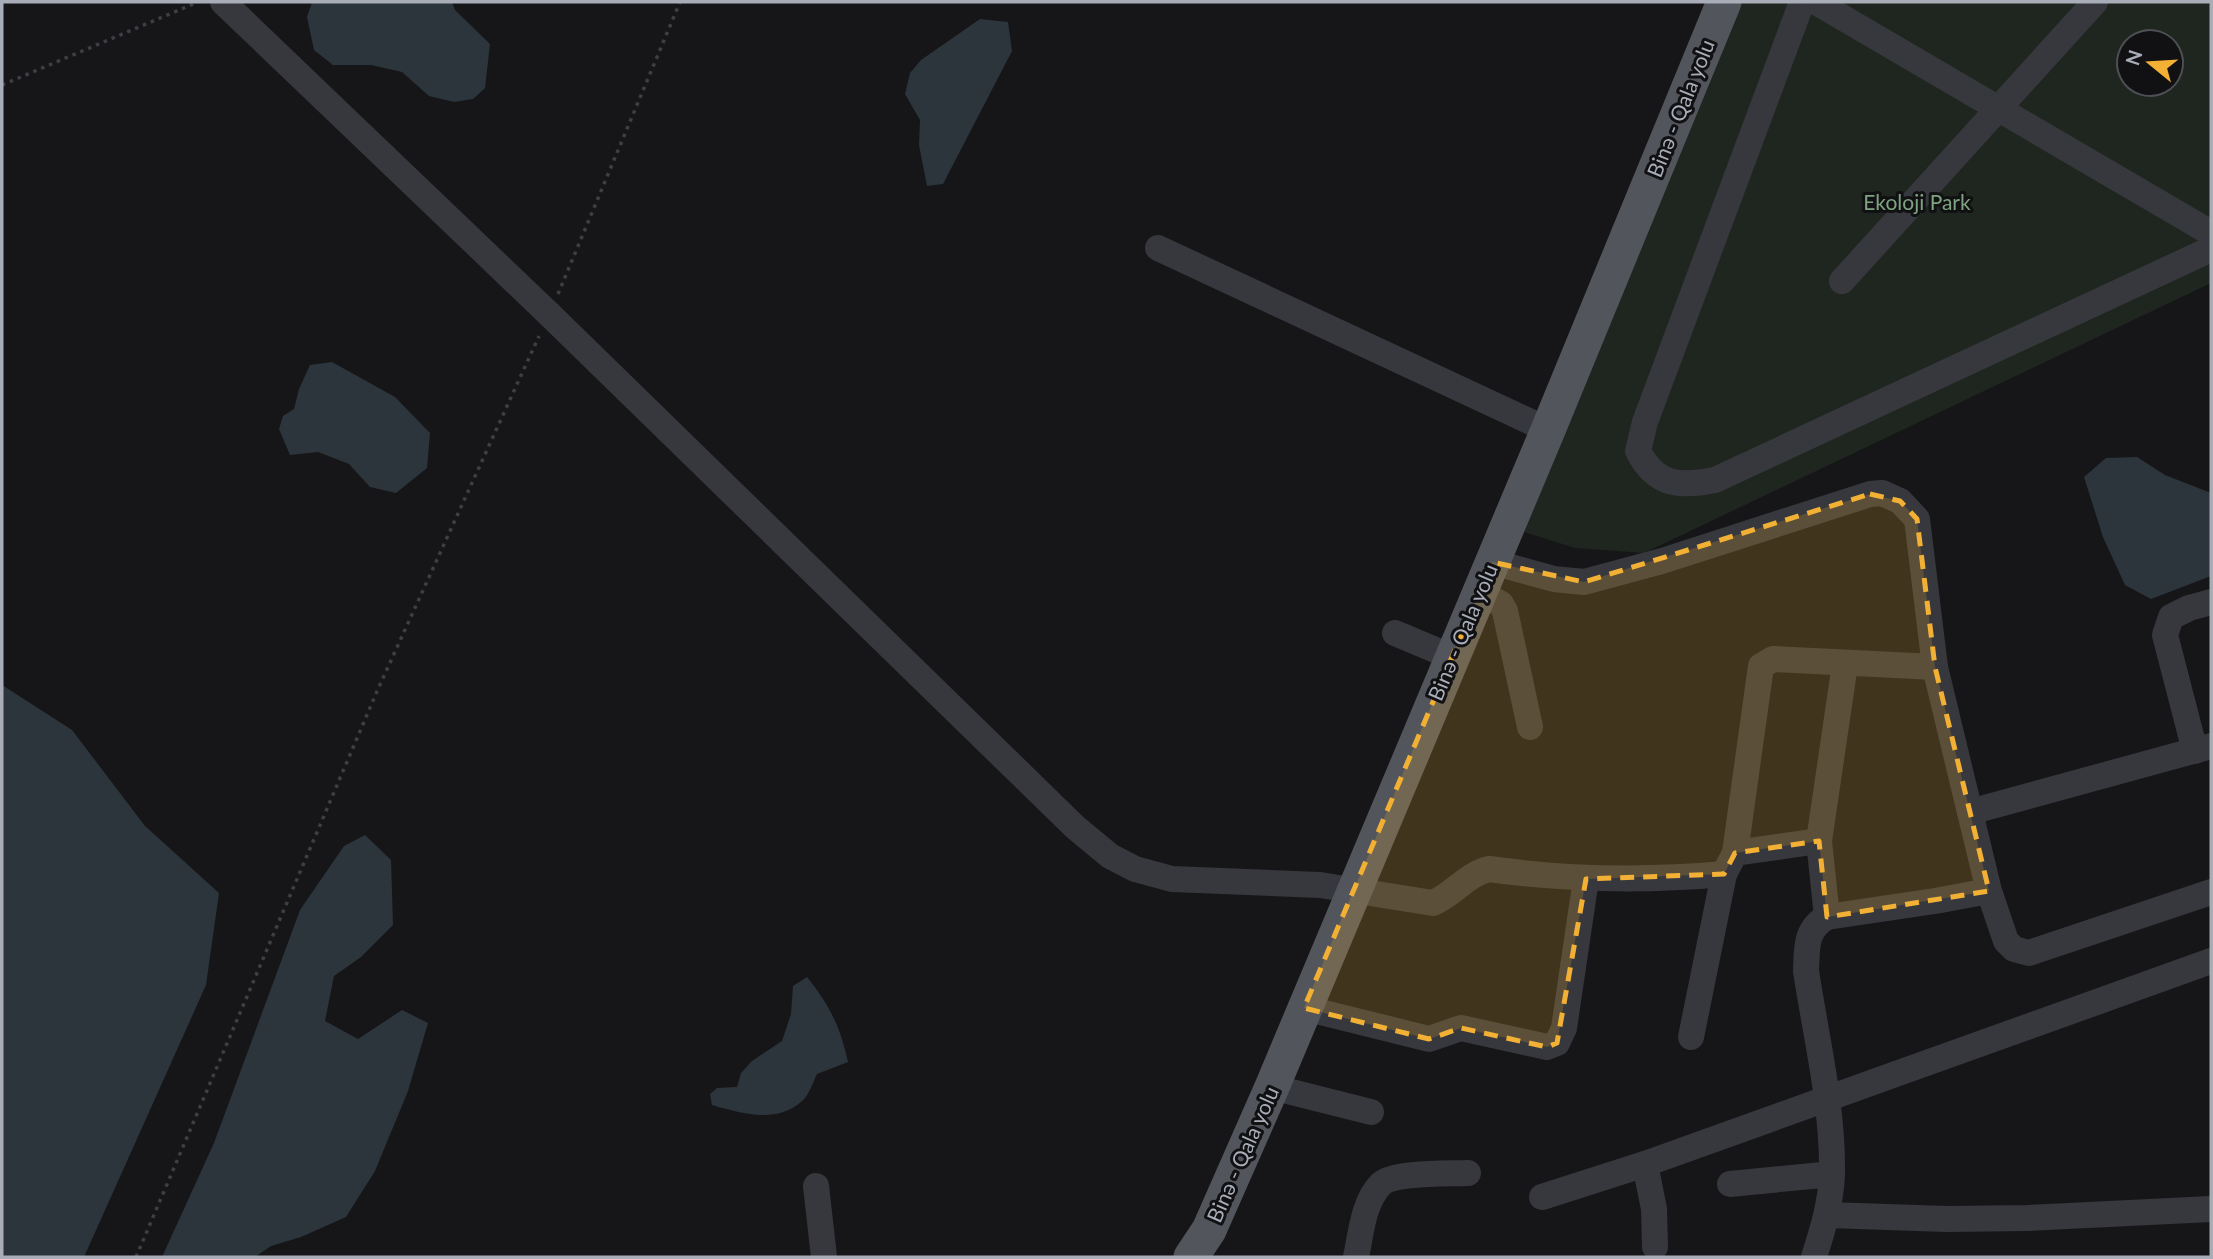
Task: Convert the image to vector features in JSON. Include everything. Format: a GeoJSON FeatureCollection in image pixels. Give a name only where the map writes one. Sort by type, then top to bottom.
{"type":"FeatureCollection","features":[{"type":"Feature","properties":{"kind":"main road","name":"Binə - Qala yolu"},"geometry":{"type":"LineString","coordinates":[[1192,1257],[1209,1230],[1272,1087],[1548,430],[1724,2]]}},
{"type":"Feature","properties":{"kind":"street"},"geometry":{"type":"LineString","coordinates":[[223,2],[549,314],[1065,818],[1110,856],[1135,869],[1172,879],[1320,885],[1433,903],[1447,897],[1469,878],[1489,869],[1586,879],[1695,877],[1730,863],[1819,841]]}},
{"type":"Feature","properties":{"kind":"street"},"geometry":{"type":"LineString","coordinates":[[1802,2],[1645,422],[1638,451],[1647,468],[1669,482],[1693,484],[1715,480],[2211,249]]}},
{"type":"Feature","properties":{"kind":"street"},"geometry":{"type":"LineString","coordinates":[[1816,2],[2211,233]]}},
{"type":"Feature","properties":{"kind":"street"},"geometry":{"type":"LineString","coordinates":[[1842,281],[2095,2]]}},
{"type":"Feature","properties":{"kind":"street"},"geometry":{"type":"LineString","coordinates":[[1157,248],[1548,430]]}},
{"type":"Feature","properties":{"kind":"street"},"geometry":{"type":"LineString","coordinates":[[1485,577],[1584,582],[1662,561],[1870,494],[1882,493],[1900,501],[1917,519],[1935,667],[1989,891],[2006,941],[2014,949],[2029,953],[2211,892]]}},
{"type":"Feature","properties":{"kind":"street"},"geometry":{"type":"LineString","coordinates":[[1485,577],[1505,611],[1530,727]]}},
{"type":"Feature","properties":{"kind":"street"},"geometry":{"type":"LineString","coordinates":[[1970,812],[2203,748],[2165,635],[2171,617],[2189,608],[2211,602]]}},
{"type":"Feature","properties":{"kind":"street"},"geometry":{"type":"LineString","coordinates":[[1395,633],[1451,657]]}},
{"type":"Feature","properties":{"kind":"street"},"geometry":{"type":"LineString","coordinates":[[1690,1037],[1730,863],[1761,666],[1773,659],[1935,667]]}},
{"type":"Feature","properties":{"kind":"street"},"geometry":{"type":"LineString","coordinates":[[1827,917],[1819,841],[1845,664]]}},
{"type":"Feature","properties":{"kind":"street"},"geometry":{"type":"LineString","coordinates":[[1304,1008],[1429,1039],[1461,1028],[1547,1047],[1557,1043],[1564,1028],[1586,879]]}},
{"type":"Feature","properties":{"kind":"street"},"geometry":{"type":"LineString","coordinates":[[1814,1257],[1827,1215],[1832,1174],[1826,1100],[1806,971],[1809,936],[1816,923],[1827,917],[1989,891]]}},
{"type":"Feature","properties":{"kind":"street"},"geometry":{"type":"LineString","coordinates":[[1542,1197],[1645,1164],[2211,961]]}},
{"type":"Feature","properties":{"kind":"street"},"geometry":{"type":"LineString","coordinates":[[1272,1087],[1371,1112]]}},
{"type":"Feature","properties":{"kind":"street"},"geometry":{"type":"LineString","coordinates":[[1645,1164],[1654,1209],[1655,1247]]}},
{"type":"Feature","properties":{"kind":"street"},"geometry":{"type":"LineString","coordinates":[[1356,1257],[1367,1206],[1382,1183],[1400,1177],[1468,1173]]}},
{"type":"Feature","properties":{"kind":"street"},"geometry":{"type":"LineString","coordinates":[[1730,1184],[1832,1174]]}},
{"type":"Feature","properties":{"kind":"street"},"geometry":{"type":"LineString","coordinates":[[816,1186],[824,1257]]}},
{"type":"Feature","properties":{"kind":"street"},"geometry":{"type":"LineString","coordinates":[[1827,1215],[1947,1219],[2026,1218],[2211,1209]]}},
{"type":"Feature","properties":{"kind":"path"},"geometry":{"type":"LineString","coordinates":[[2,85],[198,2]]}},
{"type":"Feature","properties":{"kind":"path"},"geometry":{"type":"LineString","coordinates":[[136,1257],[378,689],[549,314],[680,2]]}},
{"type":"Feature","properties":{"kind":"highlighted area"},"geometry":{"type":"Polygon","coordinates":[[[1870,494],[1900,501],[1917,519],[1935,667],[1989,891],[1827,917],[1819,841],[1735,853],[1724,874],[1586,879],[1557,1043],[1547,1047],[1461,1028],[1429,1039],[1304,1008],[1492,562],[1584,582],[1870,494]]]}},
{"type":"Feature","properties":{"kind":"green space","name":"Ekoloji Park"},"geometry":{"type":"Polygon","coordinates":[[[1740,2],[2211,2],[2211,283],[1644,553],[1575,548],[1521,531],[1740,2]]]}},
{"type":"Feature","properties":{"kind":"shaded area"},"geometry":{"type":"Polygon","coordinates":[[[312,2],[452,2],[455,10],[490,44],[485,88],[473,99],[454,102],[429,96],[402,72],[371,65],[333,65],[314,50],[307,17],[312,2]]]}},
{"type":"Feature","properties":{"kind":"shaded area"},"geometry":{"type":"Polygon","coordinates":[[[980,19],[1008,22],[1012,51],[943,184],[927,186],[919,145],[920,120],[905,94],[910,73],[921,60],[980,19]]]}},
{"type":"Feature","properties":{"kind":"shaded area"},"geometry":{"type":"Polygon","coordinates":[[[332,362],[395,397],[430,433],[427,468],[396,493],[370,487],[349,464],[318,452],[290,455],[279,429],[283,416],[294,409],[299,389],[310,365],[332,362]]]}},
{"type":"Feature","properties":{"kind":"shaded area"},"geometry":{"type":"Polygon","coordinates":[[[2137,457],[2165,475],[2211,493],[2211,576],[2151,599],[2125,585],[2103,537],[2084,477],[2106,458],[2137,457]]]}},
{"type":"Feature","properties":{"kind":"shaded area"},"geometry":{"type":"Polygon","coordinates":[[[2,685],[72,730],[145,826],[219,893],[206,985],[84,1257],[2,1257],[2,685]]]}},
{"type":"Feature","properties":{"kind":"shaded area"},"geometry":{"type":"Polygon","coordinates":[[[365,835],[391,860],[393,925],[361,957],[334,976],[325,1021],[358,1039],[402,1010],[428,1023],[408,1091],[375,1171],[346,1217],[301,1237],[271,1246],[255,1257],[162,1257],[214,1143],[300,910],[344,846],[365,835]]]}},
{"type":"Feature","properties":{"kind":"shaded area"},"geometry":{"type":"Polygon","coordinates":[[[807,977],[833,1017],[848,1062],[817,1074],[804,1099],[780,1113],[758,1115],[712,1105],[710,1094],[717,1088],[737,1087],[741,1073],[752,1061],[782,1041],[791,1014],[793,986],[807,977]]]}}]}
